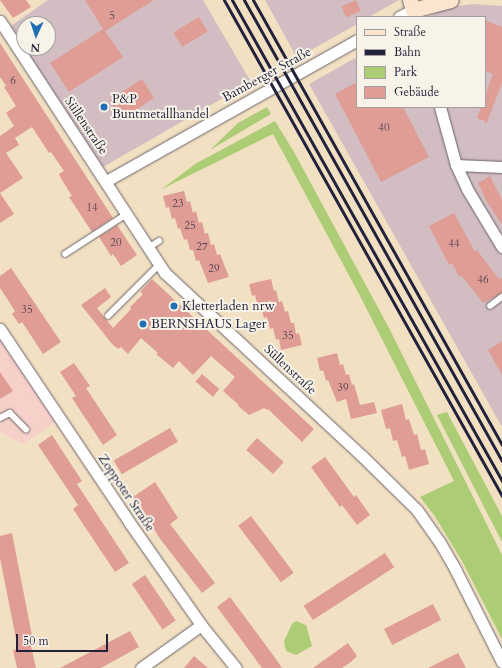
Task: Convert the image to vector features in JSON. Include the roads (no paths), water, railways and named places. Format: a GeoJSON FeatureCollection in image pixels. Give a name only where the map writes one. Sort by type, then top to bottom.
{"type":"FeatureCollection","features":[{"type":"Feature","properties":{"kind":"street"},"geometry":{"type":"LineString","coordinates":[[401,16],[413,9],[451,0]]}},
{"type":"Feature","properties":{"kind":"street","name":"Süllenstraße"},"geometry":{"type":"LineString","coordinates":[[0,21],[165,273],[382,475],[417,510],[439,541],[456,571],[502,662]]}},
{"type":"Feature","properties":{"kind":"street","name":"Bamberger Straße"},"geometry":{"type":"LineString","coordinates":[[106,181],[356,41]]}},
{"type":"Feature","properties":{"kind":"street"},"geometry":{"type":"LineString","coordinates":[[440,108],[456,165],[467,189],[502,247]]}},
{"type":"Feature","properties":{"kind":"street"},"geometry":{"type":"LineString","coordinates":[[456,165],[502,167]]}},
{"type":"Feature","properties":{"kind":"street","name":"Zoppoter Straße"},"geometry":{"type":"LineString","coordinates":[[0,329],[129,522],[201,625],[236,668]]}},
{"type":"Feature","properties":{"kind":"street"},"geometry":{"type":"LineString","coordinates":[[142,668],[201,625]]}},
{"type":"Feature","properties":{"kind":"lane"},"geometry":{"type":"LineString","coordinates":[[65,254],[127,214]]}},
{"type":"Feature","properties":{"kind":"lane"},"geometry":{"type":"LineString","coordinates":[[148,248],[159,241]]}},
{"type":"Feature","properties":{"kind":"lane"},"geometry":{"type":"LineString","coordinates":[[108,316],[159,265]]}},
{"type":"Feature","properties":{"kind":"lane"},"geometry":{"type":"LineString","coordinates":[[490,306],[502,298]]}},
{"type":"Feature","properties":{"kind":"lane"},"geometry":{"type":"LineString","coordinates":[[0,418],[10,413],[26,429]]}},
{"type":"Feature","properties":{"kind":"railway"},"geometry":{"type":"LineString","coordinates":[[224,0],[502,496]]}},
{"type":"Feature","properties":{"kind":"railway"},"geometry":{"type":"LineString","coordinates":[[232,0],[502,481]]}},
{"type":"Feature","properties":{"kind":"railway"},"geometry":{"type":"LineString","coordinates":[[244,0],[502,461]]}},
{"type":"Feature","properties":{"kind":"railway"},"geometry":{"type":"LineString","coordinates":[[253,0],[502,445]]}},
{"type":"Feature","properties":{"kind":"place","name":"P&P Buntmetallhandel"},"geometry":{"type":"Point","coordinates":[104,107]}},
{"type":"Feature","properties":{"kind":"place","name":"Kletterladen nrw"},"geometry":{"type":"Point","coordinates":[174,306]}},
{"type":"Feature","properties":{"kind":"place","name":"BERNSHAUS Lager"},"geometry":{"type":"Point","coordinates":[143,324]}}]}
